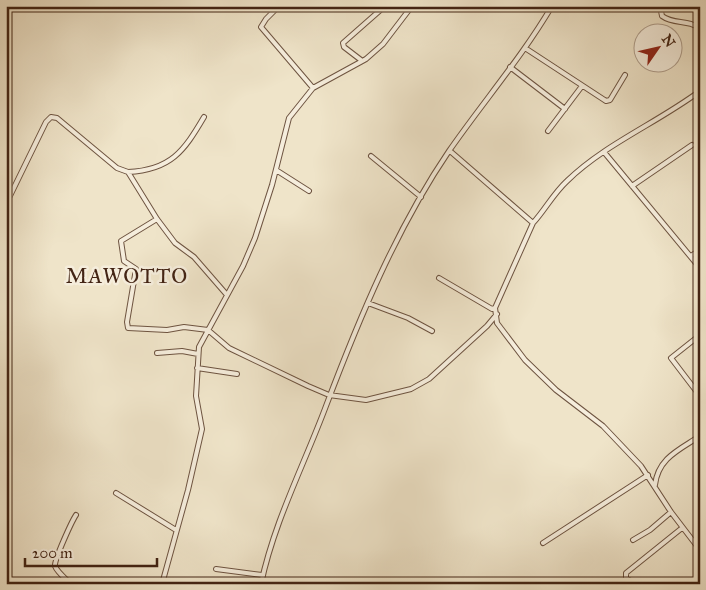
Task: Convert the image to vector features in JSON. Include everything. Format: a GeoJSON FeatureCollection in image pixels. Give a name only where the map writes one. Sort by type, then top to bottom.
{"type":"FeatureCollection","features":[{"type":"Feature","properties":{"kind":"street"},"geometry":{"type":"LineString","coordinates":[[280,6],[266,18],[261,27],[313,88]]}},
{"type":"Feature","properties":{"kind":"street"},"geometry":{"type":"LineString","coordinates":[[361,60],[344,47],[343,43],[385,6]]}},
{"type":"Feature","properties":{"kind":"street"},"geometry":{"type":"LineString","coordinates":[[162,584],[188,490],[202,429],[196,396],[199,347],[244,266],[255,238],[276,170],[289,118],[313,88],[361,60],[383,44],[412,6]]}},
{"type":"Feature","properties":{"kind":"street"},"geometry":{"type":"LineString","coordinates":[[261,584],[278,523],[329,395],[368,303],[421,197],[450,151],[552,6]]}},
{"type":"Feature","properties":{"kind":"street"},"geometry":{"type":"LineString","coordinates":[[660,6],[662,16],[667,20],[694,24],[700,29]]}},
{"type":"Feature","properties":{"kind":"street"},"geometry":{"type":"LineString","coordinates":[[524,48],[608,101],[625,75]]}},
{"type":"Feature","properties":{"kind":"street"},"geometry":{"type":"LineString","coordinates":[[510,67],[566,109]]}},
{"type":"Feature","properties":{"kind":"street"},"geometry":{"type":"LineString","coordinates":[[548,131],[582,86]]}},
{"type":"Feature","properties":{"kind":"street"},"geometry":{"type":"LineString","coordinates":[[700,98],[698,92],[604,152],[567,180],[533,223],[495,308],[497,323],[530,367],[603,426],[648,474],[671,512],[700,550]]}},
{"type":"Feature","properties":{"kind":"street"},"geometry":{"type":"LineString","coordinates":[[6,204],[46,122],[52,118],[58,118],[117,168],[128,172],[160,167],[177,155],[189,143],[204,117]]}},
{"type":"Feature","properties":{"kind":"street"},"geometry":{"type":"LineString","coordinates":[[632,186],[692,145]]}},
{"type":"Feature","properties":{"kind":"street"},"geometry":{"type":"LineString","coordinates":[[450,151],[533,223]]}},
{"type":"Feature","properties":{"kind":"street"},"geometry":{"type":"LineString","coordinates":[[604,152],[700,268]]}},
{"type":"Feature","properties":{"kind":"street"},"geometry":{"type":"LineString","coordinates":[[371,156],[421,197]]}},
{"type":"Feature","properties":{"kind":"street"},"geometry":{"type":"LineString","coordinates":[[276,170],[309,191]]}},
{"type":"Feature","properties":{"kind":"street"},"geometry":{"type":"LineString","coordinates":[[128,172],[157,219],[176,243],[194,256],[227,295]]}},
{"type":"Feature","properties":{"kind":"street"},"geometry":{"type":"LineString","coordinates":[[157,219],[121,241],[124,261],[136,269],[127,326],[130,330],[167,330],[184,327],[208,330],[229,348],[329,395],[366,400],[422,384],[487,326],[497,314]]}},
{"type":"Feature","properties":{"kind":"street"},"geometry":{"type":"LineString","coordinates":[[691,256],[700,250]]}},
{"type":"Feature","properties":{"kind":"street"},"geometry":{"type":"LineString","coordinates":[[439,278],[492,309],[495,308]]}},
{"type":"Feature","properties":{"kind":"street"},"geometry":{"type":"LineString","coordinates":[[368,303],[408,318],[432,331]]}},
{"type":"Feature","properties":{"kind":"street"},"geometry":{"type":"LineString","coordinates":[[700,335],[671,358],[700,396]]}},
{"type":"Feature","properties":{"kind":"street"},"geometry":{"type":"LineString","coordinates":[[157,353],[182,351],[198,354]]}},
{"type":"Feature","properties":{"kind":"street"},"geometry":{"type":"LineString","coordinates":[[197,368],[237,374]]}},
{"type":"Feature","properties":{"kind":"street"},"geometry":{"type":"LineString","coordinates":[[655,486],[657,471],[663,461],[700,436]]}},
{"type":"Feature","properties":{"kind":"street"},"geometry":{"type":"LineString","coordinates":[[543,543],[648,474]]}},
{"type":"Feature","properties":{"kind":"street"},"geometry":{"type":"LineString","coordinates":[[116,493],[176,530]]}},
{"type":"Feature","properties":{"kind":"street"},"geometry":{"type":"LineString","coordinates":[[634,540],[650,530],[671,512]]}},
{"type":"Feature","properties":{"kind":"street"},"geometry":{"type":"LineString","coordinates":[[70,584],[59,571],[55,562],[63,546],[69,526],[76,516]]}},
{"type":"Feature","properties":{"kind":"street"},"geometry":{"type":"LineString","coordinates":[[635,584],[626,578],[626,573],[682,528]]}},
{"type":"Feature","properties":{"kind":"street"},"geometry":{"type":"LineString","coordinates":[[216,568],[262,576]]}},
{"type":"Feature","properties":{"kind":"district","name":"MAWOTTO"},"geometry":{"type":"Point","coordinates":[127,276]}}]}
